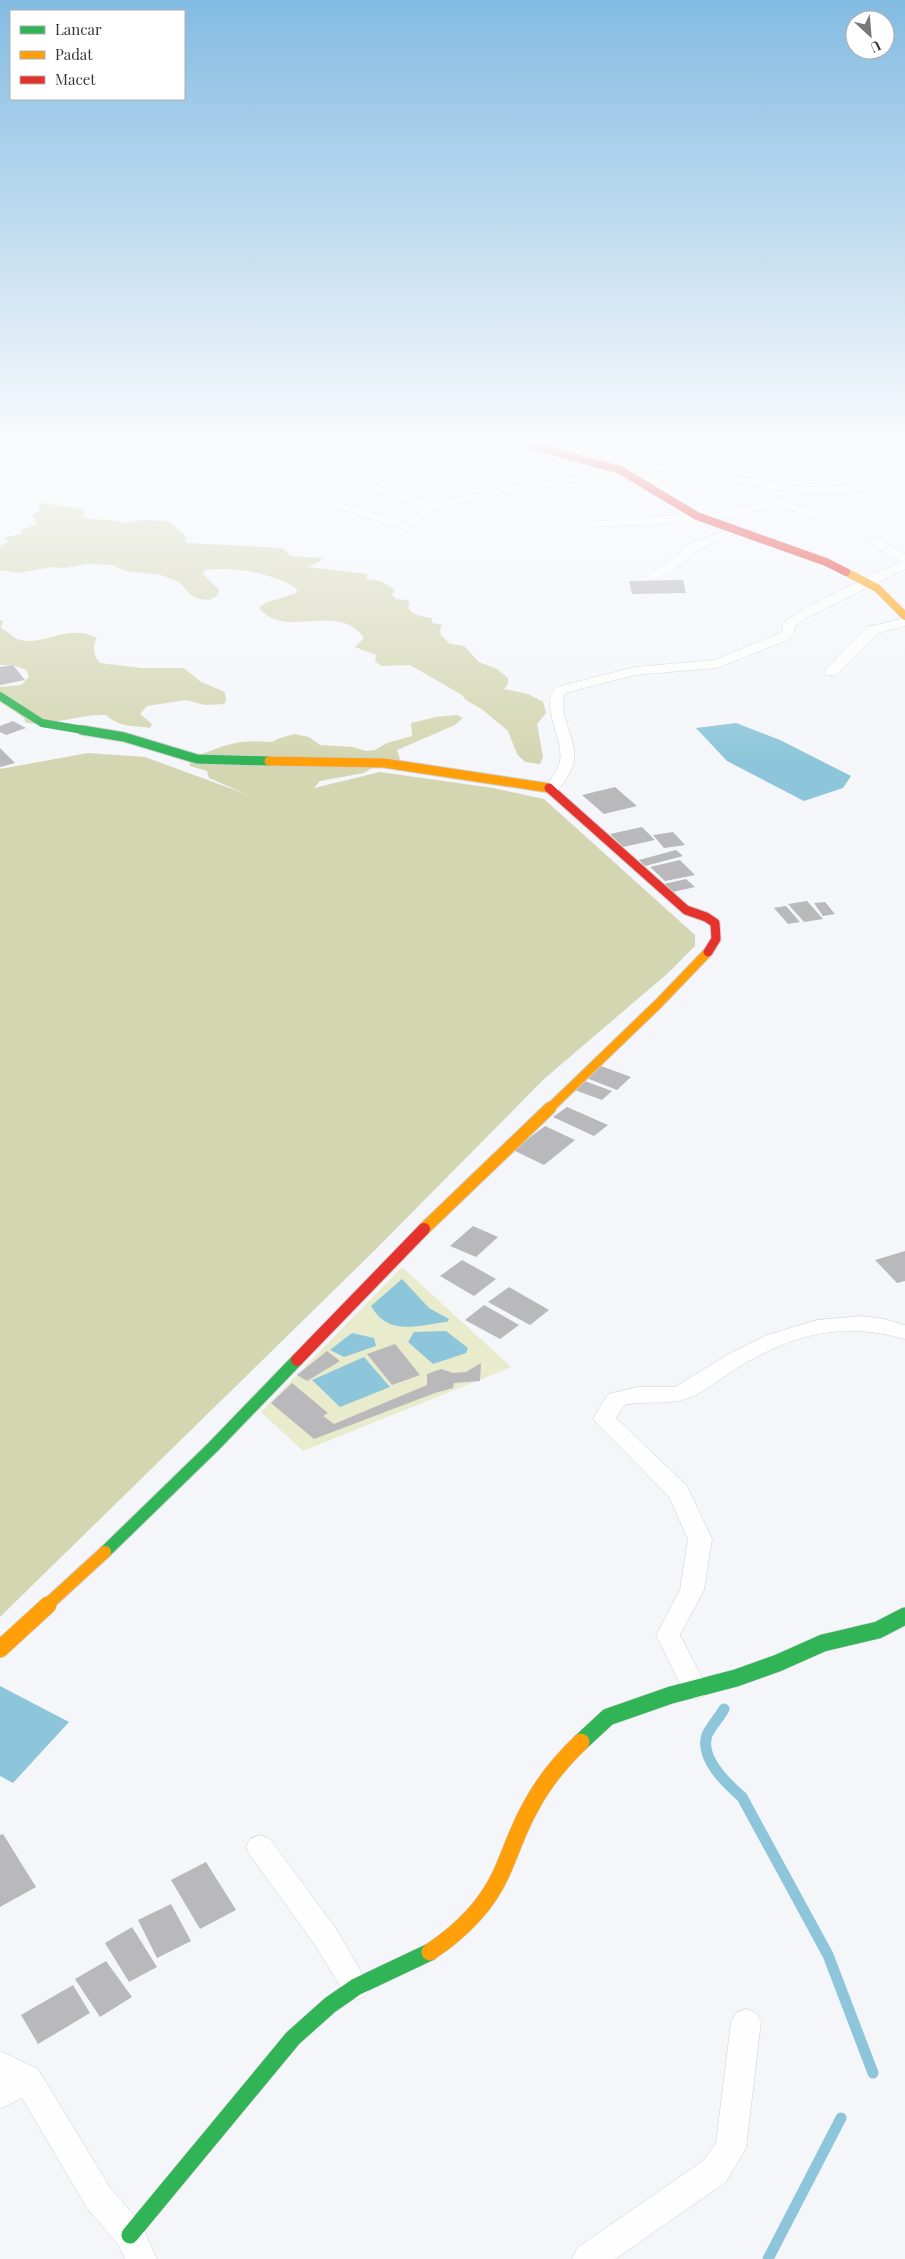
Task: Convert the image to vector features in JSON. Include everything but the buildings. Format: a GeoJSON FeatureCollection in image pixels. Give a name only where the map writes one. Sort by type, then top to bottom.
{"type":"FeatureCollection","features":[{"type":"Feature","properties":{"kind":"street"},"geometry":{"type":"LineString","coordinates":[[652,576],[682,558],[690,548]]}},
{"type":"Feature","properties":{"kind":"street"},"geometry":{"type":"LineString","coordinates":[[790,548],[865,581],[884,594],[905,616]]}},
{"type":"Feature","properties":{"kind":"street"},"geometry":{"type":"LineString","coordinates":[[888,548],[905,559]]}},
{"type":"Feature","properties":{"kind":"street"},"geometry":{"type":"LineString","coordinates":[[552,789],[566,763],[568,751],[556,696],[564,688],[635,671],[703,666],[726,662],[788,634],[788,626],[794,618],[830,602],[865,581],[905,565]]}},
{"type":"Feature","properties":{"kind":"street"},"geometry":{"type":"LineString","coordinates":[[831,672],[874,630],[905,622]]}},
{"type":"Feature","properties":{"kind":"street"},"geometry":{"type":"LineString","coordinates":[[0,696],[42,723],[124,737],[197,759],[384,763],[552,789],[686,910],[710,917],[718,936],[715,945],[658,1004],[412,1241],[213,1448],[0,1649]]}},
{"type":"Feature","properties":{"kind":"street"},"geometry":{"type":"LineString","coordinates":[[695,1689],[668,1635],[692,1590],[700,1539],[679,1492],[604,1419],[616,1399],[643,1394],[677,1394],[704,1383],[733,1361],[770,1340],[845,1322],[891,1326],[905,1332]]}},
{"type":"Feature","properties":{"kind":"street"},"geometry":{"type":"LineString","coordinates":[[0,2065],[26,2079],[98,2197],[136,2247],[293,2038],[330,2005],[356,1988],[419,1959],[443,1944],[478,1911],[500,1876],[511,1848],[541,1789],[576,1747],[608,1717],[736,1678],[778,1663],[823,1643],[878,1630],[905,1616]]}},
{"type":"Feature","properties":{"kind":"street"},"geometry":{"type":"LineString","coordinates":[[260,1847],[327,1939],[356,1988]]}},
{"type":"Feature","properties":{"kind":"street"},"geometry":{"type":"LineString","coordinates":[[588,2259],[715,2171],[731,2148],[746,2022]]}},
{"type":"Feature","properties":{"kind":"street"},"geometry":{"type":"LineString","coordinates":[[0,2095],[26,2079]]}},
{"type":"Feature","properties":{"kind":"green space"},"geometry":{"type":"Polygon","coordinates":[[[0,548],[282,548],[291,556],[321,558],[322,560],[308,567],[367,574],[367,579],[381,581],[395,590],[392,595],[396,599],[410,602],[408,607],[412,612],[431,618],[433,623],[442,625],[441,635],[450,644],[464,646],[479,662],[497,669],[508,678],[508,684],[504,689],[528,694],[543,702],[546,713],[537,724],[543,757],[540,764],[525,762],[517,754],[508,731],[462,695],[410,665],[381,666],[375,661],[376,655],[355,647],[364,638],[353,627],[340,622],[283,621],[270,617],[259,608],[265,603],[296,593],[297,589],[277,579],[241,570],[206,570],[203,574],[219,590],[218,595],[210,600],[198,599],[191,595],[179,582],[161,575],[126,571],[112,565],[87,564],[17,573],[0,570],[0,548]]]}},
{"type":"Feature","properties":{"kind":"green space"},"geometry":{"type":"Polygon","coordinates":[[[0,620],[3,621],[1,628],[16,638],[26,641],[76,633],[87,634],[97,638],[94,651],[100,663],[142,668],[184,668],[201,682],[225,692],[226,700],[224,704],[205,705],[186,700],[147,706],[140,714],[152,724],[150,728],[122,724],[106,715],[85,716],[47,723],[26,723],[24,718],[0,702],[0,687],[21,685],[29,677],[26,670],[13,665],[0,665],[0,620]]]}},
{"type":"Feature","properties":{"kind":"green space"},"geometry":{"type":"Polygon","coordinates":[[[457,715],[463,718],[455,725],[397,750],[400,759],[395,763],[375,766],[364,773],[320,781],[314,788],[380,772],[493,788],[544,799],[695,935],[695,946],[668,973],[544,1079],[376,1249],[0,1617],[0,769],[88,753],[145,757],[246,794],[209,778],[207,771],[190,766],[189,758],[234,743],[250,741],[272,742],[294,734],[309,737],[320,745],[352,747],[366,751],[375,750],[387,743],[412,736],[411,723],[436,717],[457,715]]]}},
{"type":"Feature","properties":{"kind":"green space"},"geometry":{"type":"Polygon","coordinates":[[[402,1267],[511,1367],[303,1451],[261,1412],[402,1267]]]}},
{"type":"Feature","properties":{"kind":"water"},"geometry":{"type":"Polygon","coordinates":[[[736,723],[780,740],[851,776],[843,788],[804,801],[727,761],[696,728],[736,723]]]}},
{"type":"Feature","properties":{"kind":"water"},"geometry":{"type":"Polygon","coordinates":[[[402,1279],[429,1308],[449,1319],[447,1322],[404,1327],[386,1322],[378,1316],[371,1306],[402,1279]]]}},
{"type":"Feature","properties":{"kind":"water"},"geometry":{"type":"Polygon","coordinates":[[[446,1331],[468,1348],[466,1353],[433,1364],[408,1342],[414,1332],[446,1331]]]}},
{"type":"Feature","properties":{"kind":"water"},"geometry":{"type":"Polygon","coordinates":[[[352,1333],[374,1338],[376,1346],[344,1357],[330,1350],[352,1333]]]}},
{"type":"Feature","properties":{"kind":"water"},"geometry":{"type":"Polygon","coordinates":[[[364,1357],[390,1387],[340,1407],[312,1380],[364,1357]]]}},
{"type":"Feature","properties":{"kind":"water"},"geometry":{"type":"Polygon","coordinates":[[[0,1686],[69,1722],[13,1783],[0,1776],[0,1686]]]}},
{"type":"Feature","properties":{"kind":"waterway"},"geometry":{"type":"LineString","coordinates":[[724,1709],[707,1735],[707,1753],[722,1778],[742,1797],[828,1955],[873,2073]]}},
{"type":"Feature","properties":{"kind":"waterway"},"geometry":{"type":"LineString","coordinates":[[768,2259],[841,2118]]}},
{"type":"Feature","properties":{"kind":"traffic: fast"},"geometry":{"type":"LineString","coordinates":[[0,696],[42,723],[124,737],[197,759],[269,761]]}},
{"type":"Feature","properties":{"kind":"traffic: fast"},"geometry":{"type":"LineString","coordinates":[[105,1552],[213,1447],[297,1360]]}},
{"type":"Feature","properties":{"kind":"traffic: fast"},"geometry":{"type":"LineString","coordinates":[[581,1742],[608,1717],[671,1695],[736,1678],[778,1663],[823,1643],[878,1630],[905,1616]]}},
{"type":"Feature","properties":{"kind":"traffic: fast"},"geometry":{"type":"LineString","coordinates":[[130,2235],[293,2038],[330,2005],[356,1987],[430,1952]]}},
{"type":"Feature","properties":{"kind":"traffic: slow"},"geometry":{"type":"LineString","coordinates":[[846,572],[877,588],[905,616]]}},
{"type":"Feature","properties":{"kind":"traffic: slow"},"geometry":{"type":"LineString","coordinates":[[269,761],[384,763],[549,788]]}},
{"type":"Feature","properties":{"kind":"traffic: slow"},"geometry":{"type":"LineString","coordinates":[[424,1229],[658,1004],[708,952]]}},
{"type":"Feature","properties":{"kind":"traffic: slow"},"geometry":{"type":"LineString","coordinates":[[0,1649],[105,1552]]}},
{"type":"Feature","properties":{"kind":"traffic: slow"},"geometry":{"type":"LineString","coordinates":[[430,1952],[462,1928],[488,1897],[501,1874],[519,1829],[536,1797],[555,1770],[581,1742]]}},
{"type":"Feature","properties":{"kind":"traffic: jam"},"geometry":{"type":"LineString","coordinates":[[788,548],[826,562],[846,572]]}},
{"type":"Feature","properties":{"kind":"traffic: jam"},"geometry":{"type":"LineString","coordinates":[[549,788],[686,910],[706,917],[715,923],[716,939],[708,952]]}},
{"type":"Feature","properties":{"kind":"traffic: jam"},"geometry":{"type":"LineString","coordinates":[[297,1360],[424,1229]]}}]}
